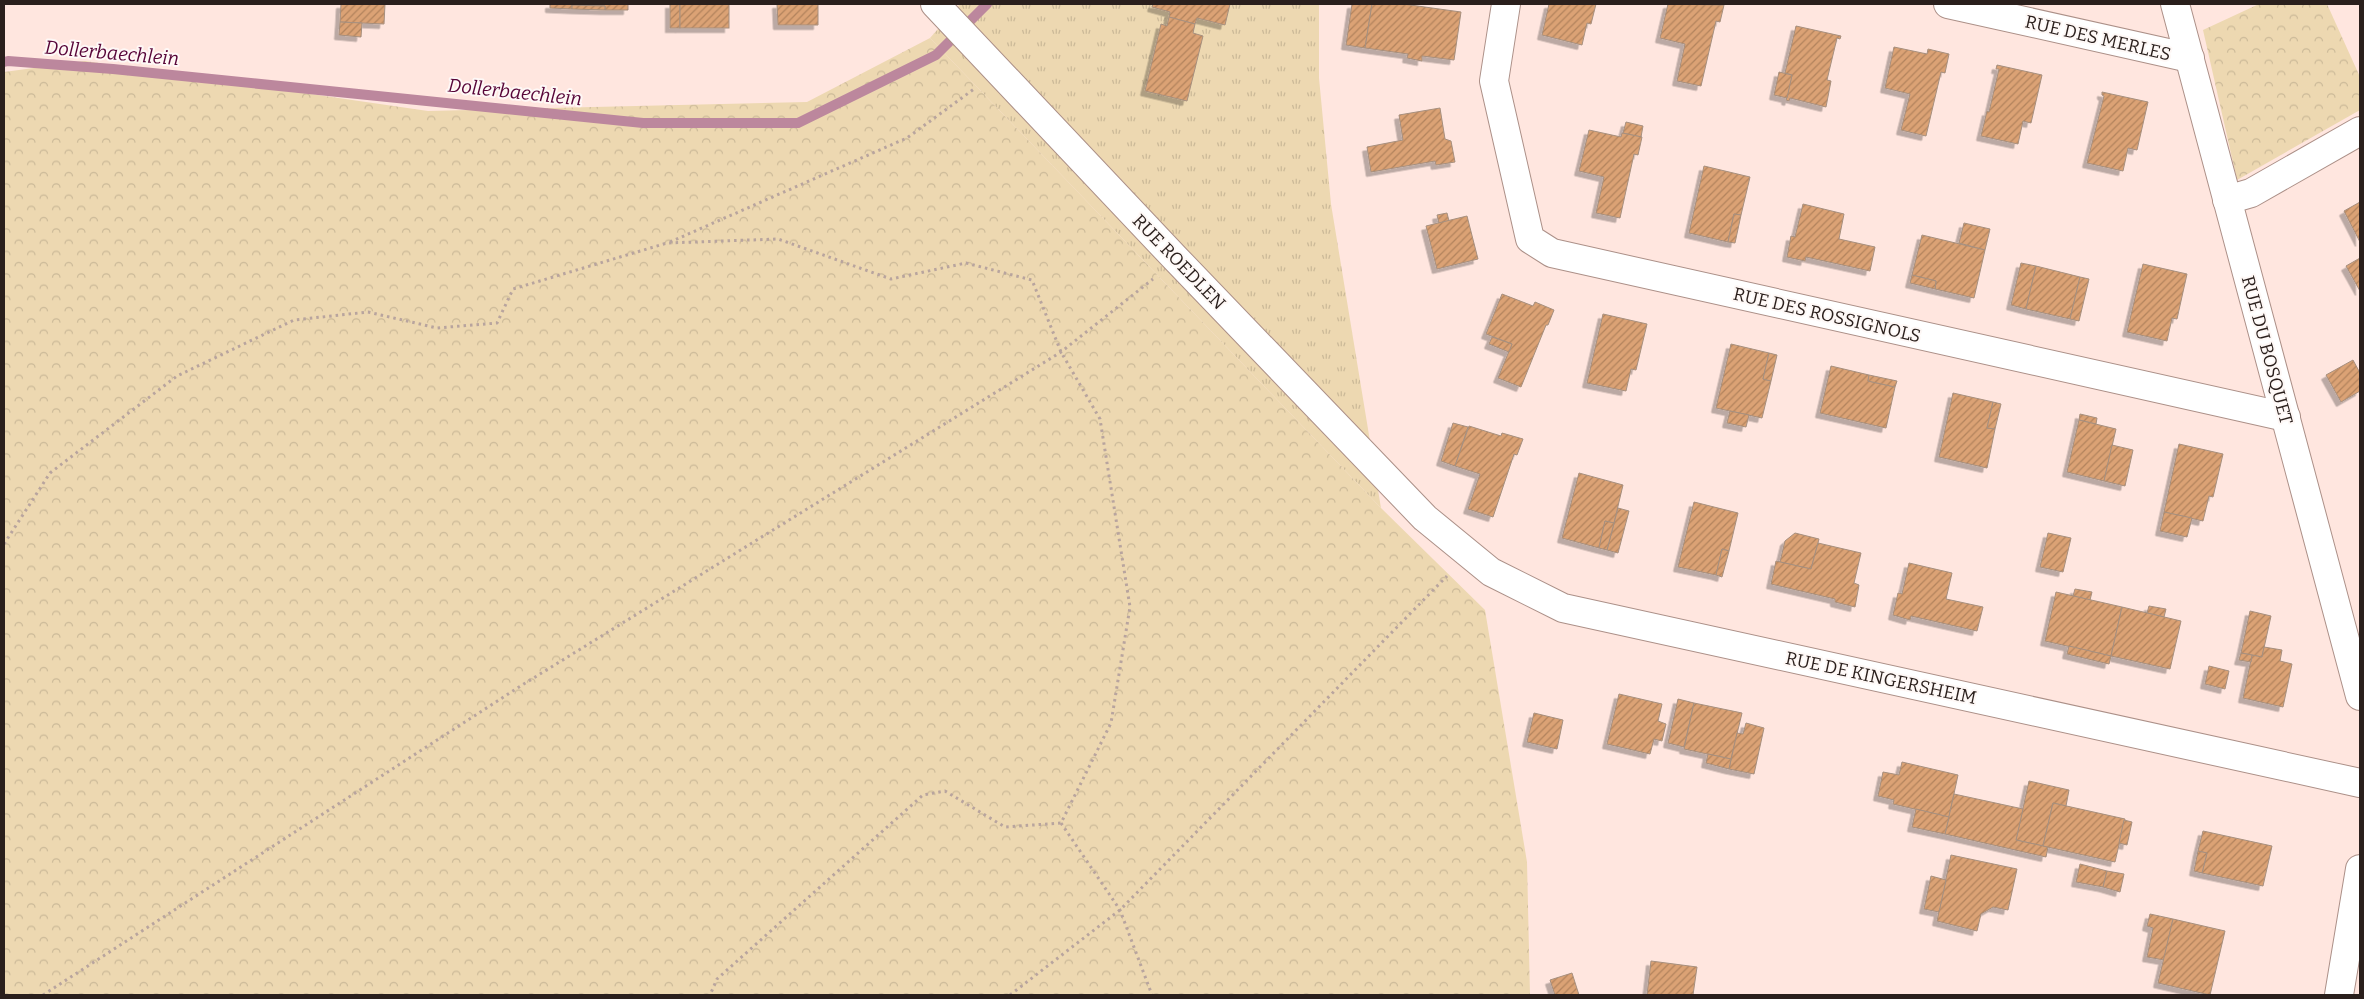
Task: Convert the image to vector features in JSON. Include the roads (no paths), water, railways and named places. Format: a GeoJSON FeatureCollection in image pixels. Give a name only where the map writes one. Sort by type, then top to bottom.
{"type":"FeatureCollection","features":[{"type":"Feature","properties":{"kind":"street","name":"RUE DES ROSSIGNOLS"},"geometry":{"type":"LineString","coordinates":[[1506,4],[1494,82],[1530,239],[1552,253],[2286,417]]}},
{"type":"Feature","properties":{"kind":"street","name":"RUE DES MERLES"},"geometry":{"type":"LineString","coordinates":[[1948,4],[2190,58]]}},
{"type":"Feature","properties":{"kind":"street","name":"RUE DU BOSQUET"},"geometry":{"type":"LineString","coordinates":[[2175,4],[2360,696]]}},
{"type":"Feature","properties":{"kind":"street","name":"RUE ROEDLEN"},"geometry":{"type":"LineString","coordinates":[[936,5],[1425,518]]}},
{"type":"Feature","properties":{"kind":"street"},"geometry":{"type":"LineString","coordinates":[[2227,200],[2251,193],[2360,131]]}},
{"type":"Feature","properties":{"kind":"street","name":"RUE DE KINGERSHEIM"},"geometry":{"type":"LineString","coordinates":[[1425,518],[1491,572],[1563,608],[2360,782]]}},
{"type":"Feature","properties":{"kind":"street"},"geometry":{"type":"LineString","coordinates":[[2340,995],[2360,869]]}},
{"type":"Feature","properties":{"kind":"waterway","name":"Dollerbaechlein"},"geometry":{"type":"LineString","coordinates":[[4,62],[113,69],[643,123],[798,123],[936,55],[987,4]]}}]}
